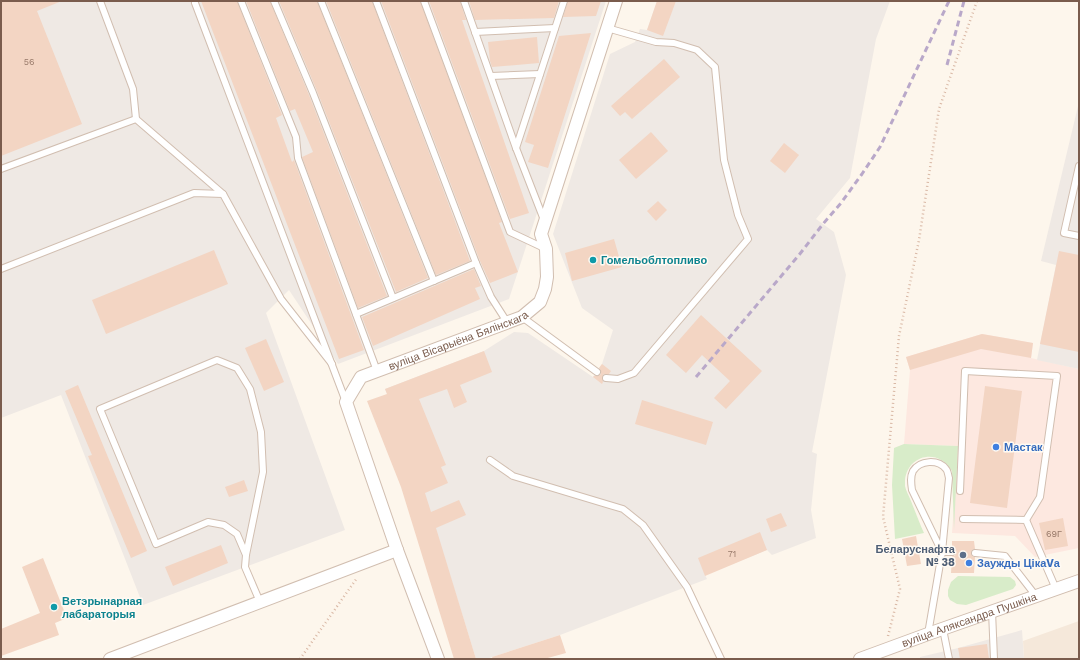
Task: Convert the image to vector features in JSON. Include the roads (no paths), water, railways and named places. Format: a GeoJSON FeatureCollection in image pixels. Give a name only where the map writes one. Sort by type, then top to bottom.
{"type":"FeatureCollection","features":[{"type":"Feature","properties":{"kind":"street","name":"вуліца Вісарыёна Бялінскага"},"geometry":{"type":"LineString","coordinates":[[346,402],[361,377],[522,317],[540,302],[545,289],[547,276],[546,249],[541,234],[616,1]]}},
{"type":"Feature","properties":{"kind":"street"},"geometry":{"type":"LineString","coordinates":[[346,402],[397,550],[438,659]]}},
{"type":"Feature","properties":{"kind":"street"},"geometry":{"type":"LineString","coordinates":[[110,659],[397,550]]}},
{"type":"Feature","properties":{"kind":"street","name":"вуліца Аляксандра Пушкіна"},"geometry":{"type":"LineString","coordinates":[[866,658],[928,634],[1079,581]]}},
{"type":"Feature","properties":{"kind":"lane"},"geometry":{"type":"LineString","coordinates":[[100,1],[133,89],[136,119],[223,194],[281,299],[332,364]]}},
{"type":"Feature","properties":{"kind":"lane"},"geometry":{"type":"LineString","coordinates":[[241,1],[296,136],[298,158],[377,371]]}},
{"type":"Feature","properties":{"kind":"lane"},"geometry":{"type":"LineString","coordinates":[[274,1],[313,93],[393,298]]}},
{"type":"Feature","properties":{"kind":"lane"},"geometry":{"type":"LineString","coordinates":[[321,1],[434,281]]}},
{"type":"Feature","properties":{"kind":"lane"},"geometry":{"type":"LineString","coordinates":[[376,1],[476,263],[491,297],[507,322]]}},
{"type":"Feature","properties":{"kind":"lane"},"geometry":{"type":"LineString","coordinates":[[424,1],[510,232],[546,249]]}},
{"type":"Feature","properties":{"kind":"lane"},"geometry":{"type":"LineString","coordinates":[[464,1],[516,148],[545,222]]}},
{"type":"Feature","properties":{"kind":"lane"},"geometry":{"type":"LineString","coordinates":[[516,148],[564,1]]}},
{"type":"Feature","properties":{"kind":"lane"},"geometry":{"type":"LineString","coordinates":[[195,3],[346,402]]}},
{"type":"Feature","properties":{"kind":"lane"},"geometry":{"type":"LineString","coordinates":[[475,32],[555,28]]}},
{"type":"Feature","properties":{"kind":"lane"},"geometry":{"type":"LineString","coordinates":[[606,378],[618,379],[634,373],[748,239],[738,215],[724,160],[715,67],[697,50],[674,42],[656,42],[607,28]]}},
{"type":"Feature","properties":{"kind":"lane"},"geometry":{"type":"LineString","coordinates":[[491,76],[540,74]]}},
{"type":"Feature","properties":{"kind":"lane"},"geometry":{"type":"LineString","coordinates":[[1,169],[136,119]]}},
{"type":"Feature","properties":{"kind":"lane"},"geometry":{"type":"LineString","coordinates":[[1079,166],[1064,233],[1079,236]]}},
{"type":"Feature","properties":{"kind":"lane"},"geometry":{"type":"LineString","coordinates":[[1,269],[194,193],[223,194]]}},
{"type":"Feature","properties":{"kind":"lane"},"geometry":{"type":"LineString","coordinates":[[356,314],[476,263]]}},
{"type":"Feature","properties":{"kind":"lane"},"geometry":{"type":"LineString","coordinates":[[522,317],[597,372]]}},
{"type":"Feature","properties":{"kind":"lane"},"geometry":{"type":"LineString","coordinates":[[246,555],[237,534],[224,525],[208,522],[156,544],[100,409],[217,360],[237,368],[250,389],[261,432],[263,472],[246,555],[245,567],[260,602]]}},
{"type":"Feature","properties":{"kind":"lane"},"geometry":{"type":"LineString","coordinates":[[960,491],[965,371],[1057,376],[1040,498],[1026,520]]}},
{"type":"Feature","properties":{"kind":"lane"},"geometry":{"type":"LineString","coordinates":[[490,460],[513,476],[623,509],[643,525],[687,587],[721,659]]}},
{"type":"Feature","properties":{"kind":"lane"},"geometry":{"type":"LineString","coordinates":[[928,634],[942,552],[949,478],[946,469],[940,465],[934,462],[924,463],[918,466],[913,472],[910,481],[912,490],[942,552]]}},
{"type":"Feature","properties":{"kind":"lane"},"geometry":{"type":"LineString","coordinates":[[963,519],[1026,520]]}},
{"type":"Feature","properties":{"kind":"lane"},"geometry":{"type":"LineString","coordinates":[[1026,520],[1056,589]]}},
{"type":"Feature","properties":{"kind":"lane"},"geometry":{"type":"LineString","coordinates":[[942,552],[952,552]]}},
{"type":"Feature","properties":{"kind":"lane"},"geometry":{"type":"LineString","coordinates":[[975,553],[1005,556],[1036,596]]}},
{"type":"Feature","properties":{"kind":"lane"},"geometry":{"type":"LineString","coordinates":[[992,611],[994,659]]}},
{"type":"Feature","properties":{"kind":"lane"},"geometry":{"type":"LineString","coordinates":[[943,629],[949,659]]}},
{"type":"Feature","properties":{"kind":"railway"},"geometry":{"type":"LineString","coordinates":[[696,377],[799,255],[841,203],[862,174],[880,147],[949,1]]}},
{"type":"Feature","properties":{"kind":"railway"},"geometry":{"type":"LineString","coordinates":[[947,65],[964,1]]}},
{"type":"Feature","properties":{"kind":"place","name":"Гомельоблтопливо"},"geometry":{"type":"Point","coordinates":[593,260]}},
{"type":"Feature","properties":{"kind":"place","name":"Мастак"},"geometry":{"type":"Point","coordinates":[996,447]}},
{"type":"Feature","properties":{"kind":"place","name":"Беларуснафта № 38"},"geometry":{"type":"Point","coordinates":[963,555]}},
{"type":"Feature","properties":{"kind":"place","name":"Заужды ЦікаVа"},"geometry":{"type":"Point","coordinates":[969,563]}},
{"type":"Feature","properties":{"kind":"place","name":"Ветэрынарная лабараторыя"},"geometry":{"type":"Point","coordinates":[54,607]}}]}
